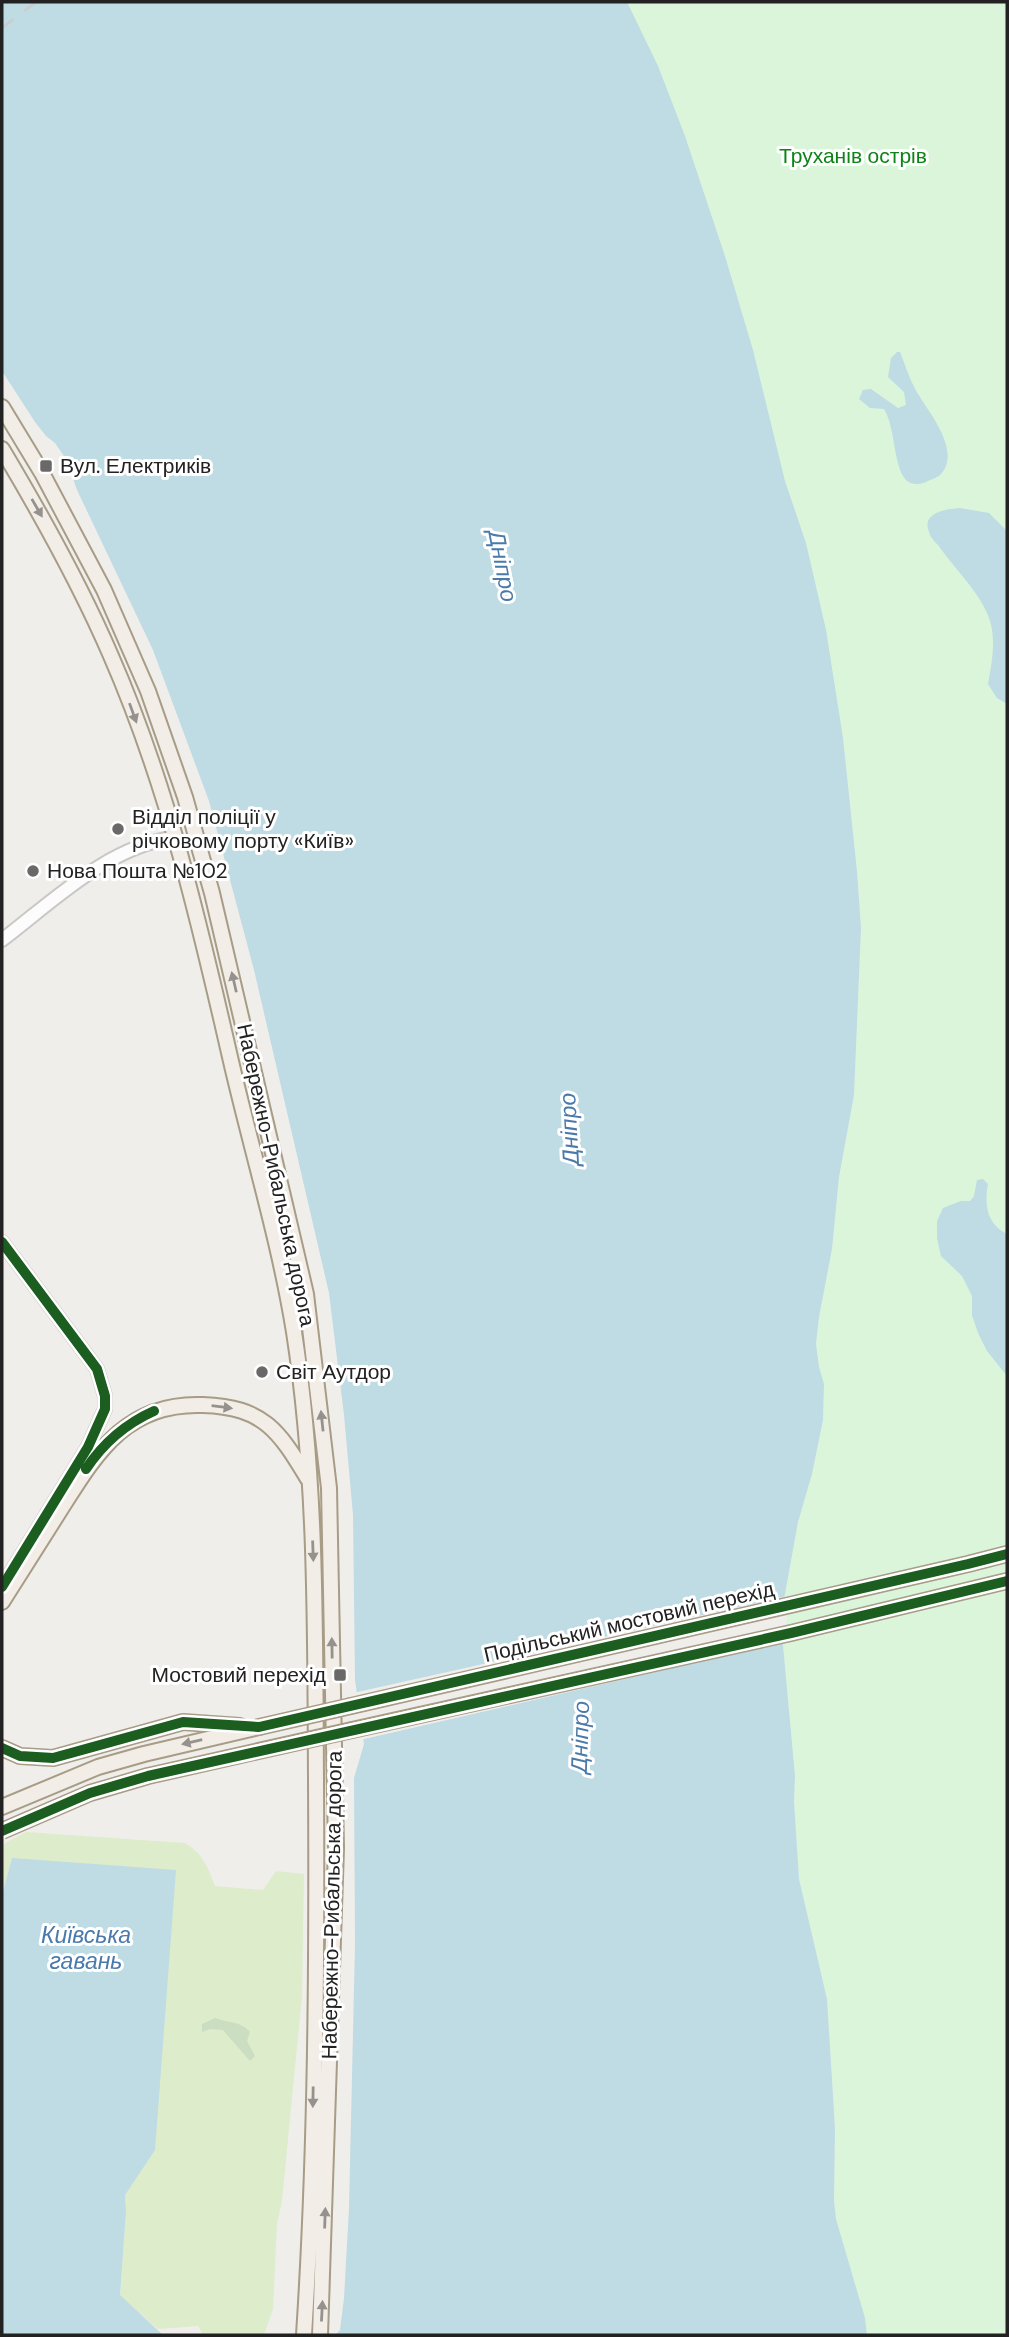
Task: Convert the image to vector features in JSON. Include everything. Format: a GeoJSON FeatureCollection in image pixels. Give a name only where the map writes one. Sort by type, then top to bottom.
{"type":"FeatureCollection","features":[{"type":"Feature","properties":{"kind":"main road","name":"Набережно-Рибальська дорога"},"geometry":{"type":"LineString","coordinates":[[2,407],[42,473],[104,590],[148,691],[181,785],[212,893],[306,1294],[329,1488],[336,1835],[320,2335]]}},
{"type":"Feature","properties":{"kind":"main road","name":"Набережно-Рибальська дорога"},"geometry":{"type":"LineString","coordinates":[[2,449],[56,541],[112,657],[133,711],[205,945],[284,1279],[296,1348],[310,1483],[315,1605],[313,2103],[304,2335]]}},
{"type":"Feature","properties":{"kind":"main road"},"geometry":{"type":"LineString","coordinates":[[2,1602],[94,1457],[125,1426],[155,1411],[189,1404],[211,1405],[241,1410],[257,1417],[276,1431],[310,1483]]}},
{"type":"Feature","properties":{"kind":"main road","name":"Подільський мостовий перехід"},"geometry":{"type":"LineString","coordinates":[[2,1807],[98,1767],[144,1754],[1007,1553]]}},
{"type":"Feature","properties":{"kind":"main road"},"geometry":{"type":"LineString","coordinates":[[2,1831],[90,1793],[148,1776],[791,1633],[1007,1581]]}},
{"type":"Feature","properties":{"kind":"main road"},"geometry":{"type":"LineString","coordinates":[[2,1748],[20,1756],[53,1758],[183,1722],[259,1727]]}},
{"type":"Feature","properties":{"kind":"street"},"geometry":{"type":"LineString","coordinates":[[2,940],[108,860],[144,844],[174,838]]}},
{"type":"Feature","properties":{"kind":"street"},"geometry":{"type":"LineString","coordinates":[[2,1242],[97,1369],[105,1395],[105,1409],[88,1447],[2,1587]]}},
{"type":"Feature","properties":{"kind":"green space","name":"Труханів острів"},"geometry":{"type":"Polygon","coordinates":[[[627,2],[1007,2],[1007,2335],[867,2335],[865,2318],[836,2219],[835,2128],[827,1999],[799,1879],[795,1776],[783,1645],[783,1605],[798,1522],[812,1474],[823,1420],[824,1384],[816,1344],[832,1249],[839,1177],[854,1095],[861,928],[857,871],[843,738],[806,543],[785,481],[753,350],[725,256],[685,136],[627,2]]]}},
{"type":"Feature","properties":{"kind":"green space"},"geometry":{"type":"Polygon","coordinates":[[[26,1832],[185,1843],[201,1856],[215,1886],[263,1890],[276,1871],[304,1874],[302,1996],[282,2201],[277,2224],[273,2309],[264,2335],[203,2335],[198,2326],[158,2329],[120,2296],[125,2195],[134,2180],[12,1858],[2,1895],[2,1845],[26,1832]]]}},
{"type":"Feature","properties":{"kind":"green space"},"geometry":{"type":"Polygon","coordinates":[[[215,2018],[238,2024],[250,2032],[247,2041],[255,2056],[250,2061],[223,2030],[210,2029],[202,2032],[202,2024],[215,2018]]]}},
{"type":"Feature","properties":{"kind":"water","name":"Дніпро"},"geometry":{"type":"Polygon","coordinates":[[[2,2],[627,2],[658,66],[685,136],[753,350],[785,481],[806,543],[826,630],[843,738],[857,871],[861,928],[854,1095],[839,1177],[832,1249],[816,1344],[824,1384],[823,1420],[812,1474],[798,1522],[783,1605],[783,1645],[795,1776],[799,1879],[827,1999],[835,2128],[836,2219],[865,2318],[867,2335],[335,2335],[340,2330],[344,2298],[349,2208],[355,1944],[354,1778],[364,1744],[355,1680],[353,1515],[329,1293],[254,970],[209,801],[153,650],[77,490],[66,459],[35,422],[2,371],[2,2]]]}},
{"type":"Feature","properties":{"kind":"water"},"geometry":{"type":"Polygon","coordinates":[[[900,352],[914,387],[942,434],[948,456],[940,475],[921,484],[910,483],[902,474],[884,409],[870,408],[859,399],[863,390],[871,389],[898,408],[906,405],[904,392],[888,377],[891,358],[900,352]]]}},
{"type":"Feature","properties":{"kind":"water"},"geometry":{"type":"Polygon","coordinates":[[[960,508],[989,513],[1007,531],[1007,704],[997,698],[988,684],[993,641],[988,615],[972,587],[929,532],[928,525],[932,516],[960,508]]]}},
{"type":"Feature","properties":{"kind":"water"},"geometry":{"type":"Polygon","coordinates":[[[983,1179],[988,1184],[988,1213],[995,1225],[1007,1234],[1007,1376],[987,1351],[972,1315],[972,1296],[962,1276],[941,1256],[937,1238],[937,1221],[943,1208],[961,1201],[970,1201],[974,1196],[977,1180],[983,1179]]]}},
{"type":"Feature","properties":{"kind":"water","name":"Київська гавань"},"geometry":{"type":"Polygon","coordinates":[[[12,1858],[176,1870],[155,2150],[125,2195],[120,2295],[163,2335],[2,2335],[2,1895],[12,1858]]]}},
{"type":"Feature","properties":{"kind":"pier"},"geometry":{"type":"Polygon","coordinates":[[[787,1596],[786,1642],[360,1740],[353,1693],[787,1596]]]}},
{"type":"Feature","properties":{"kind":"railway"},"geometry":{"type":"LineString","coordinates":[[2,28],[36,2]]}},
{"type":"Feature","properties":{"kind":"cycle path"},"geometry":{"type":"LineString","coordinates":[[2,1242],[97,1369],[105,1396],[105,1409],[88,1447],[2,1587]]}},
{"type":"Feature","properties":{"kind":"cycle path"},"geometry":{"type":"LineString","coordinates":[[86,1469],[116,1435],[154,1411]]}},
{"type":"Feature","properties":{"kind":"cycle path"},"geometry":{"type":"LineString","coordinates":[[2,1748],[20,1756],[53,1758],[183,1722],[259,1727],[1007,1554]]}},
{"type":"Feature","properties":{"kind":"cycle path"},"geometry":{"type":"LineString","coordinates":[[2,1831],[90,1793],[148,1776],[791,1633],[1007,1581]]}},
{"type":"Feature","properties":{"kind":"place","name":"Вул. Електриків"},"geometry":{"type":"Point","coordinates":[46,466]}},
{"type":"Feature","properties":{"kind":"place","name":"Відділ поліції у річковому порту «Київ»"},"geometry":{"type":"Point","coordinates":[118,829]}},
{"type":"Feature","properties":{"kind":"place","name":"Нова Пошта №102"},"geometry":{"type":"Point","coordinates":[33,871]}},
{"type":"Feature","properties":{"kind":"place","name":"Світ Аутдор"},"geometry":{"type":"Point","coordinates":[262,1372]}},
{"type":"Feature","properties":{"kind":"place","name":"Мостовий перехід"},"geometry":{"type":"Point","coordinates":[340,1675]}}]}
